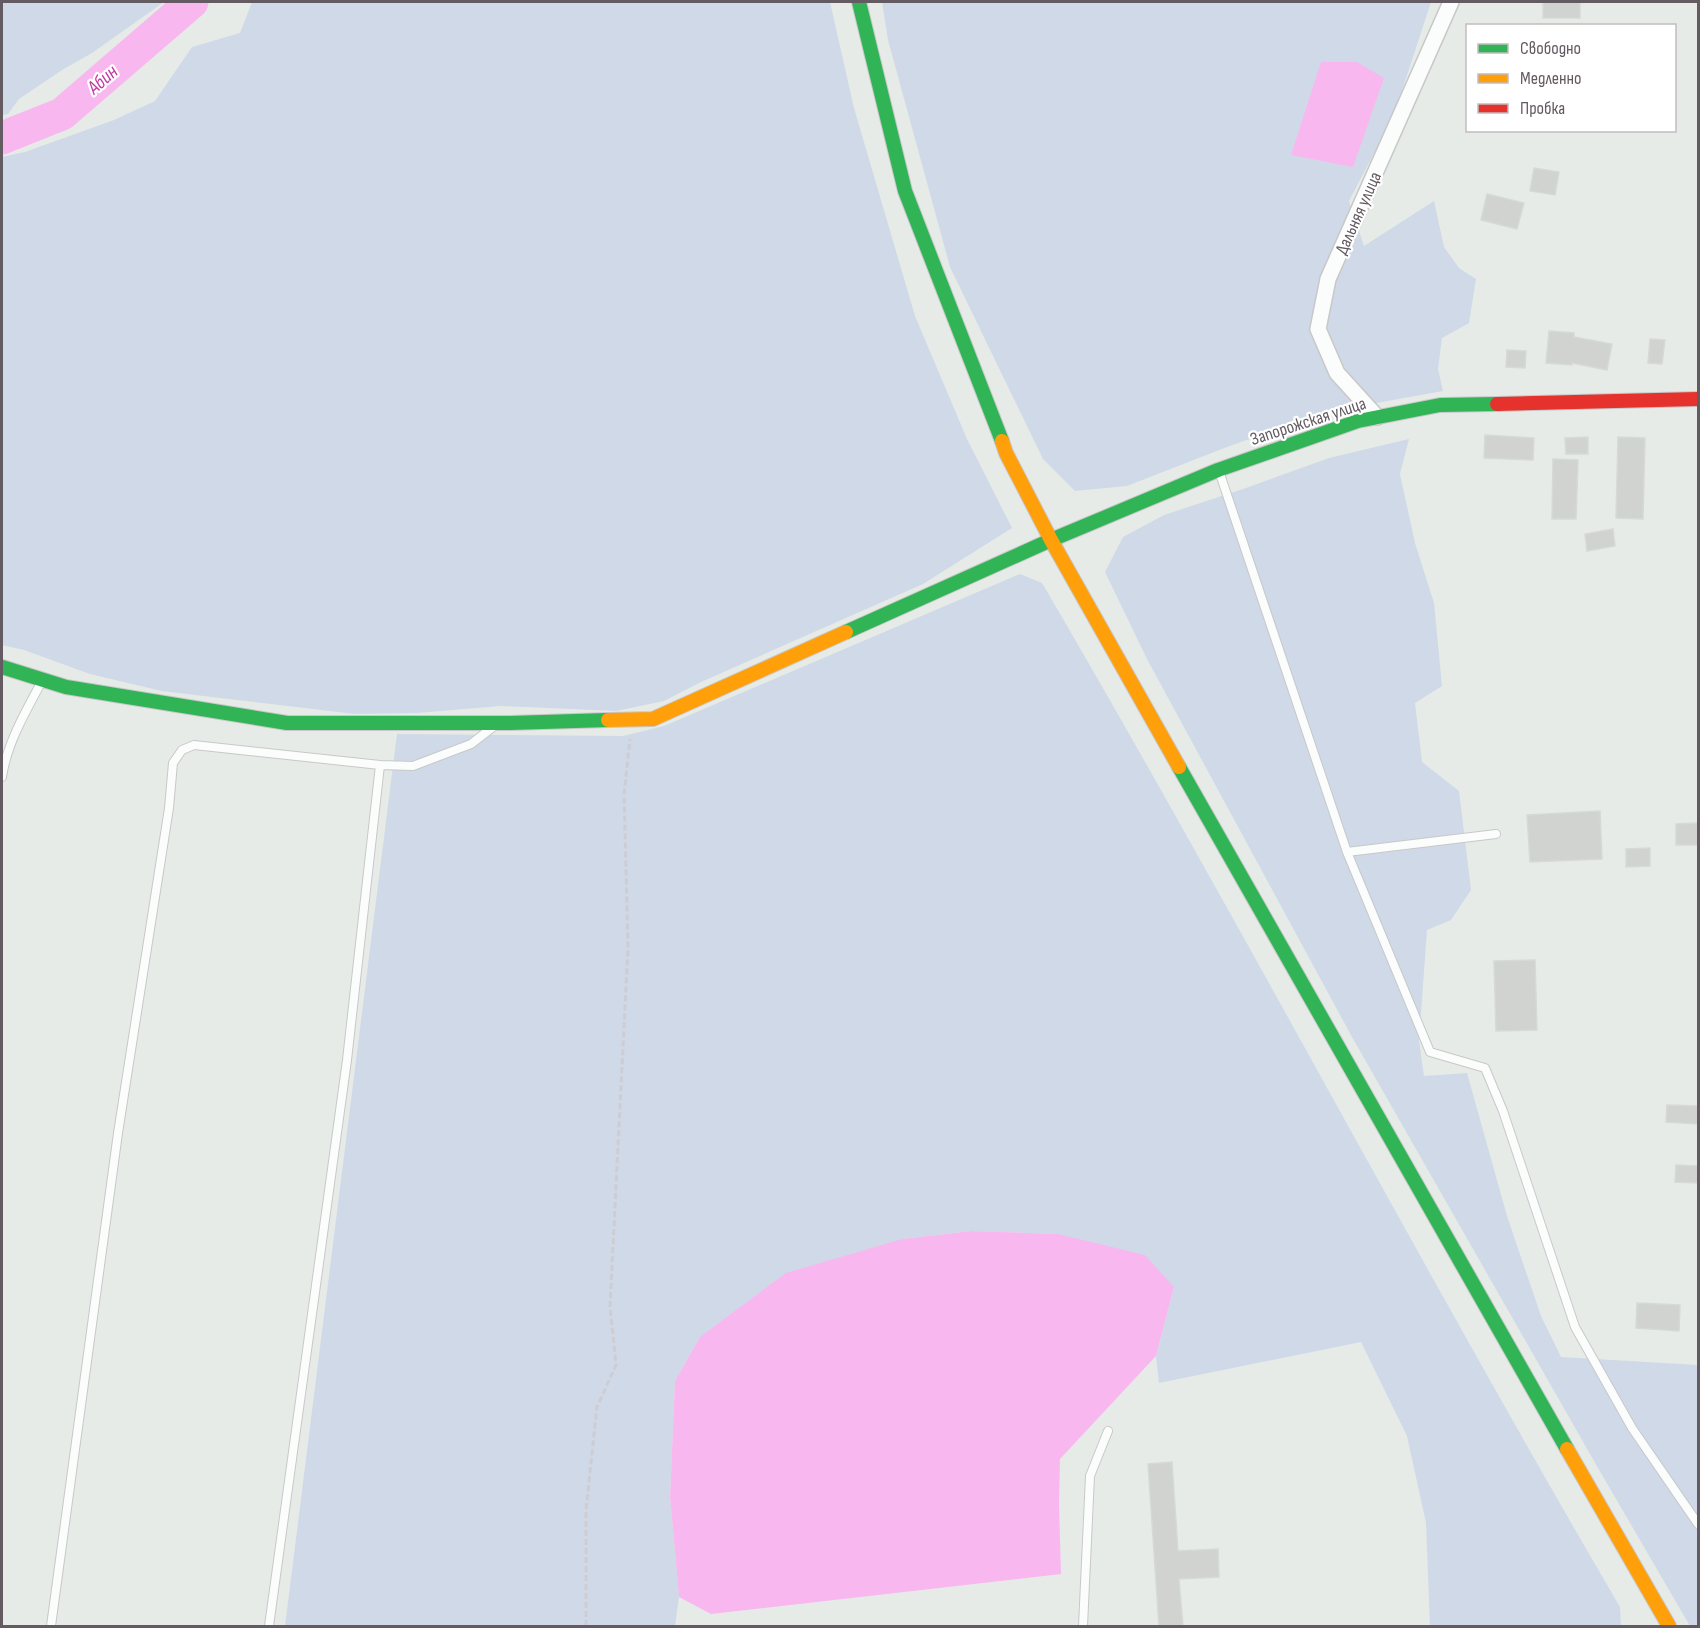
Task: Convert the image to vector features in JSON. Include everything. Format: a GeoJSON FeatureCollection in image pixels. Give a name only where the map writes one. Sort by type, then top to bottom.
{"type":"FeatureCollection","features":[{"type":"Feature","properties":{"kind":"main road"},"geometry":{"type":"LineString","coordinates":[[859,2],[905,191],[1006,453],[1051,540],[1480,1298],[1669,1626]]}},
{"type":"Feature","properties":{"kind":"main road","name":"Запорожская улица"},"geometry":{"type":"LineString","coordinates":[[2,667],[66,687],[287,723],[499,723],[653,719],[1051,540],[1218,470],[1358,421],[1440,405],[1698,399]]}},
{"type":"Feature","properties":{"kind":"street","name":"Дальняя улица"},"geometry":{"type":"LineString","coordinates":[[1377,417],[1337,373],[1318,329],[1328,279],[1451,2]]}},
{"type":"Feature","properties":{"kind":"lane"},"geometry":{"type":"LineString","coordinates":[[1218,470],[1347,852],[1430,1052],[1485,1068],[1503,1111],[1575,1327],[1632,1428],[1698,1524]]}},
{"type":"Feature","properties":{"kind":"lane"},"geometry":{"type":"LineString","coordinates":[[2,777],[4,758],[43,680]]}},
{"type":"Feature","properties":{"kind":"lane"},"geometry":{"type":"LineString","coordinates":[[51,1626],[118,1132],[169,808],[173,763],[182,750],[194,745],[380,765],[413,765],[471,744],[499,723]]}},
{"type":"Feature","properties":{"kind":"lane"},"geometry":{"type":"LineString","coordinates":[[269,1626],[347,1060],[380,765]]}},
{"type":"Feature","properties":{"kind":"lane"},"geometry":{"type":"LineString","coordinates":[[1347,852],[1496,834]]}},
{"type":"Feature","properties":{"kind":"lane"},"geometry":{"type":"LineString","coordinates":[[1083,1626],[1090,1476],[1108,1431]]}},
{"type":"Feature","properties":{"kind":"path"},"geometry":{"type":"LineString","coordinates":[[586,1626],[586,1509],[597,1407],[616,1365],[610,1306],[628,947],[624,794],[632,719]]}},
{"type":"Feature","properties":{"kind":"shaded area"},"geometry":{"type":"Polygon","coordinates":[[[2,2],[164,2],[92,53],[19,99],[8,114],[2,115],[2,2]]]}},
{"type":"Feature","properties":{"kind":"shaded area"},"geometry":{"type":"Polygon","coordinates":[[[252,2],[830,2],[854,108],[915,316],[967,439],[1012,528],[923,584],[701,682],[664,701],[616,711],[501,706],[417,713],[355,714],[162,691],[90,674],[24,650],[2,645],[2,157],[25,152],[114,120],[155,101],[192,47],[240,33],[252,2]]]}},
{"type":"Feature","properties":{"kind":"shaded area"},"geometry":{"type":"Polygon","coordinates":[[[882,2],[1431,2],[1394,115],[1349,201],[1364,246],[1434,201],[1444,247],[1459,268],[1476,279],[1469,323],[1442,338],[1438,369],[1443,391],[1321,413],[1127,486],[1075,491],[1043,459],[950,267],[888,40],[882,2]]]}},
{"type":"Feature","properties":{"kind":"shaded area"},"geometry":{"type":"Polygon","coordinates":[[[1321,62],[1357,62],[1384,78],[1353,167],[1291,155],[1321,62]]]}},
{"type":"Feature","properties":{"kind":"shaded area"},"geometry":{"type":"Polygon","coordinates":[[[1409,439],[1400,474],[1415,543],[1434,603],[1442,686],[1415,703],[1422,762],[1459,791],[1471,890],[1451,920],[1427,930],[1419,1041],[1424,1076],[1467,1073],[1507,1216],[1541,1316],[1561,1357],[1698,1365],[1698,1626],[1690,1626],[1352,1037],[1147,659],[1105,572],[1123,537],[1164,515],[1329,458],[1409,439]]]}},
{"type":"Feature","properties":{"kind":"shaded area"},"geometry":{"type":"Polygon","coordinates":[[[1020,574],[1042,583],[1116,710],[1474,1352],[1620,1607],[1621,1626],[1430,1626],[1426,1523],[1407,1436],[1361,1342],[1159,1383],[1156,1356],[1174,1287],[1058,1234],[971,1231],[902,1239],[700,1337],[675,1381],[670,1497],[679,1597],[675,1626],[285,1626],[397,734],[623,736],[664,726],[1020,574]]]}},
{"type":"Feature","properties":{"kind":"shaded area"},"geometry":{"type":"Polygon","coordinates":[[[971,1231],[1058,1234],[1145,1255],[1174,1287],[1156,1356],[1060,1459],[1061,1574],[711,1614],[679,1597],[670,1497],[675,1381],[700,1337],[786,1273],[902,1239],[971,1231]]]}},
{"type":"Feature","properties":{"kind":"building"},"geometry":{"type":"Polygon","coordinates":[[[1543,2],[1580,2],[1580,18],[1543,18],[1543,2]]]}},
{"type":"Feature","properties":{"kind":"building"},"geometry":{"type":"Polygon","coordinates":[[[1534,168],[1559,172],[1555,195],[1530,191],[1534,168]]]}},
{"type":"Feature","properties":{"kind":"building"},"geometry":{"type":"Polygon","coordinates":[[[1487,194],[1524,203],[1517,229],[1481,220],[1487,194]]]}},
{"type":"Feature","properties":{"kind":"building"},"geometry":{"type":"Polygon","coordinates":[[[1549,331],[1574,333],[1574,337],[1612,344],[1607,370],[1572,363],[1572,365],[1546,363],[1549,331]]]}},
{"type":"Feature","properties":{"kind":"building"},"geometry":{"type":"Polygon","coordinates":[[[1650,339],[1665,340],[1662,364],[1648,363],[1650,339]]]}},
{"type":"Feature","properties":{"kind":"building"},"geometry":{"type":"Polygon","coordinates":[[[1507,350],[1526,351],[1525,368],[1506,367],[1507,350]]]}},
{"type":"Feature","properties":{"kind":"building"},"geometry":{"type":"Polygon","coordinates":[[[1485,435],[1534,438],[1533,460],[1484,458],[1485,435]]]}},
{"type":"Feature","properties":{"kind":"building"},"geometry":{"type":"Polygon","coordinates":[[[1588,437],[1588,454],[1566,454],[1565,438],[1588,437]]]}},
{"type":"Feature","properties":{"kind":"building"},"geometry":{"type":"Polygon","coordinates":[[[1618,437],[1645,438],[1643,519],[1616,518],[1618,437]]]}},
{"type":"Feature","properties":{"kind":"building"},"geometry":{"type":"Polygon","coordinates":[[[1553,459],[1578,460],[1576,519],[1552,519],[1553,459]]]}},
{"type":"Feature","properties":{"kind":"building"},"geometry":{"type":"Polygon","coordinates":[[[1613,529],[1615,546],[1587,551],[1585,534],[1613,529]]]}},
{"type":"Feature","properties":{"kind":"building"},"geometry":{"type":"Polygon","coordinates":[[[1600,811],[1602,859],[1530,862],[1527,815],[1600,811]]]}},
{"type":"Feature","properties":{"kind":"building"},"geometry":{"type":"Polygon","coordinates":[[[1698,823],[1698,845],[1676,845],[1676,824],[1698,823]]]}},
{"type":"Feature","properties":{"kind":"building"},"geometry":{"type":"Polygon","coordinates":[[[1650,848],[1650,866],[1626,867],[1626,849],[1650,848]]]}},
{"type":"Feature","properties":{"kind":"building"},"geometry":{"type":"Polygon","coordinates":[[[1535,960],[1537,1030],[1496,1031],[1494,961],[1535,960]]]}},
{"type":"Feature","properties":{"kind":"building"},"geometry":{"type":"Polygon","coordinates":[[[1667,1105],[1698,1106],[1698,1124],[1666,1122],[1667,1105]]]}},
{"type":"Feature","properties":{"kind":"building"},"geometry":{"type":"Polygon","coordinates":[[[1676,1165],[1698,1166],[1698,1183],[1675,1182],[1676,1165]]]}},
{"type":"Feature","properties":{"kind":"building"},"geometry":{"type":"Polygon","coordinates":[[[1637,1303],[1680,1305],[1679,1331],[1636,1328],[1637,1303]]]}},
{"type":"Feature","properties":{"kind":"building"},"geometry":{"type":"Polygon","coordinates":[[[1172,1462],[1178,1551],[1218,1549],[1219,1577],[1179,1579],[1183,1626],[1159,1626],[1148,1464],[1172,1462]]]}},
{"type":"Feature","properties":{"kind":"waterway","name":"Абин"},"geometry":{"type":"LineString","coordinates":[[2,138],[62,114],[192,2]]}},
{"type":"Feature","properties":{"kind":"traffic: fast"},"geometry":{"type":"LineString","coordinates":[[859,2],[905,191],[1002,441]]}},
{"type":"Feature","properties":{"kind":"traffic: fast"},"geometry":{"type":"LineString","coordinates":[[846,632],[1051,540],[1218,470],[1358,421],[1440,405],[1497,404]]}},
{"type":"Feature","properties":{"kind":"traffic: fast"},"geometry":{"type":"LineString","coordinates":[[2,667],[66,687],[287,723],[510,723],[608,720]]}},
{"type":"Feature","properties":{"kind":"traffic: fast"},"geometry":{"type":"LineString","coordinates":[[1179,767],[1567,1449]]}},
{"type":"Feature","properties":{"kind":"traffic: slow"},"geometry":{"type":"LineString","coordinates":[[1002,441],[1051,540],[1179,767]]}},
{"type":"Feature","properties":{"kind":"traffic: slow"},"geometry":{"type":"LineString","coordinates":[[608,720],[653,719],[846,632]]}},
{"type":"Feature","properties":{"kind":"traffic: slow"},"geometry":{"type":"LineString","coordinates":[[1567,1449],[1669,1626]]}},
{"type":"Feature","properties":{"kind":"traffic: jam"},"geometry":{"type":"LineString","coordinates":[[1497,404],[1698,399]]}}]}
